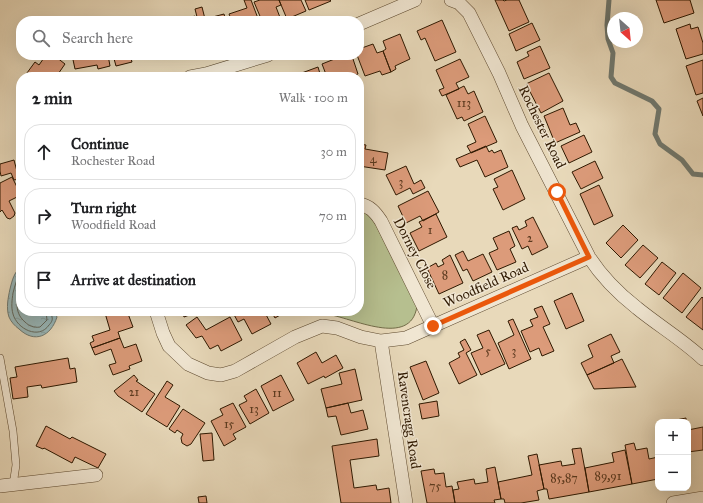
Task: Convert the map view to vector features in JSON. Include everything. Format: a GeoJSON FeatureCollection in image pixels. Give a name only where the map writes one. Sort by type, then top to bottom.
{"type":"FeatureCollection","features":[{"type":"Feature","properties":{"kind":"street"},"geometry":{"type":"LineString","coordinates":[[364,22],[415,0]]}},
{"type":"Feature","properties":{"kind":"street","name":"Rochester Road"},"geometry":{"type":"LineString","coordinates":[[455,2],[469,13],[499,73],[522,126],[589,257],[615,289],[671,332],[703,359]]}},
{"type":"Feature","properties":{"kind":"street"},"geometry":{"type":"LineString","coordinates":[[213,72],[252,60]]}},
{"type":"Feature","properties":{"kind":"street","name":"Dorney Close"},"geometry":{"type":"LineString","coordinates":[[364,206],[369,207],[375,212],[381,221],[433,326]]}},
{"type":"Feature","properties":{"kind":"street","name":"Woodfield Road"},"geometry":{"type":"LineString","coordinates":[[158,316],[169,346],[188,364],[208,373],[221,375],[235,371],[295,336],[322,326],[338,328],[361,337],[381,341],[406,338],[589,257]]}},
{"type":"Feature","properties":{"kind":"street","name":"Ravencragg Road"},"geometry":{"type":"LineString","coordinates":[[381,341],[406,503]]}},
{"type":"Feature","properties":{"kind":"street"},"geometry":{"type":"LineString","coordinates":[[0,486],[96,475]]}},
{"type":"Feature","properties":{"kind":"street"},"geometry":{"type":"LineString","coordinates":[[673,503],[703,498]]}},
{"type":"Feature","properties":{"kind":"lane"},"geometry":{"type":"LineString","coordinates":[[0,358],[13,431],[16,465],[13,485]]}},
{"type":"Feature","properties":{"kind":"green space"},"geometry":{"type":"Polygon","coordinates":[[[364,212],[373,219],[417,306],[412,319],[404,326],[392,328],[364,324],[337,316],[364,316],[364,212]]]}},
{"type":"Feature","properties":{"kind":"water"},"geometry":{"type":"Polygon","coordinates":[[[16,273],[16,316],[57,317],[51,329],[42,336],[36,337],[25,334],[11,321],[9,317],[7,307],[8,299],[16,273]]]}},
{"type":"Feature","properties":{"kind":"building"},"geometry":{"type":"Polygon","coordinates":[[[244,0],[251,0],[257,16],[230,16],[229,14],[247,8],[244,0]]]}},
{"type":"Feature","properties":{"kind":"building"},"geometry":{"type":"Polygon","coordinates":[[[260,0],[279,0],[281,5],[276,7],[279,16],[260,16],[254,2],[260,0]]]}},
{"type":"Feature","properties":{"kind":"building"},"geometry":{"type":"Polygon","coordinates":[[[279,0],[301,0],[306,11],[294,16],[286,16],[279,0]]]}},
{"type":"Feature","properties":{"kind":"building"},"geometry":{"type":"Polygon","coordinates":[[[305,0],[330,0],[331,1],[309,10],[305,0]]]}},
{"type":"Feature","properties":{"kind":"building"},"geometry":{"type":"Polygon","coordinates":[[[495,0],[519,0],[529,22],[509,31],[495,0]]]}},
{"type":"Feature","properties":{"kind":"building"},"geometry":{"type":"Polygon","coordinates":[[[656,0],[690,0],[694,13],[664,23],[656,0]]]}},
{"type":"Feature","properties":{"kind":"building"},"geometry":{"type":"Polygon","coordinates":[[[202,7],[204,16],[197,16],[195,9],[202,7]]]}},
{"type":"Feature","properties":{"kind":"building"},"geometry":{"type":"Polygon","coordinates":[[[442,20],[456,52],[435,61],[425,38],[421,40],[417,31],[442,20]]]}},
{"type":"Feature","properties":{"kind":"building"},"geometry":{"type":"Polygon","coordinates":[[[532,23],[540,40],[516,51],[509,34],[532,23]]]}},
{"type":"Feature","properties":{"kind":"building"},"geometry":{"type":"Polygon","coordinates":[[[690,24],[691,29],[698,27],[703,43],[703,54],[686,59],[676,29],[690,24]]]}},
{"type":"Feature","properties":{"kind":"building"},"geometry":{"type":"Polygon","coordinates":[[[400,34],[410,59],[395,66],[396,69],[391,72],[383,51],[386,49],[383,41],[400,34]]]}},
{"type":"Feature","properties":{"kind":"building"},"geometry":{"type":"Polygon","coordinates":[[[373,44],[377,53],[383,51],[391,72],[382,75],[380,71],[365,76],[359,60],[364,60],[364,47],[373,44]]]}},
{"type":"Feature","properties":{"kind":"building"},"geometry":{"type":"Polygon","coordinates":[[[540,46],[550,68],[524,79],[517,62],[529,56],[527,52],[540,46]]]}},
{"type":"Feature","properties":{"kind":"building"},"geometry":{"type":"Polygon","coordinates":[[[460,59],[469,77],[456,83],[459,89],[442,96],[439,90],[444,88],[436,70],[460,59]]]}},
{"type":"Feature","properties":{"kind":"building"},"geometry":{"type":"Polygon","coordinates":[[[42,60],[60,60],[65,64],[59,72],[28,72],[35,62],[39,65],[42,60]]]}},
{"type":"Feature","properties":{"kind":"building"},"geometry":{"type":"Polygon","coordinates":[[[73,60],[109,60],[110,66],[98,69],[97,65],[75,69],[73,60]]]}},
{"type":"Feature","properties":{"kind":"building"},"geometry":{"type":"Polygon","coordinates":[[[114,60],[131,60],[132,62],[116,66],[114,60]]]}},
{"type":"Feature","properties":{"kind":"building"},"geometry":{"type":"Polygon","coordinates":[[[332,60],[353,60],[357,72],[325,72],[322,64],[332,60]]]}},
{"type":"Feature","properties":{"kind":"building"},"geometry":{"type":"Polygon","coordinates":[[[703,60],[703,93],[696,95],[686,66],[703,60]]]}},
{"type":"Feature","properties":{"kind":"building"},"geometry":{"type":"Polygon","coordinates":[[[318,67],[320,72],[304,72],[318,67]]]}},
{"type":"Feature","properties":{"kind":"building"},"geometry":{"type":"Polygon","coordinates":[[[549,73],[563,101],[541,113],[526,84],[549,73]]]}},
{"type":"Feature","properties":{"kind":"building"},"geometry":{"type":"Polygon","coordinates":[[[464,86],[468,94],[474,91],[483,112],[464,121],[462,117],[457,119],[446,95],[464,86]]]}},
{"type":"Feature","properties":{"kind":"building"},"geometry":{"type":"Polygon","coordinates":[[[703,98],[703,116],[697,101],[703,98]]]}},
{"type":"Feature","properties":{"kind":"building"},"geometry":{"type":"Polygon","coordinates":[[[563,108],[570,125],[576,123],[580,132],[555,143],[544,116],[563,108]]]}},
{"type":"Feature","properties":{"kind":"building"},"geometry":{"type":"Polygon","coordinates":[[[485,116],[497,142],[471,153],[467,146],[476,142],[468,124],[485,116]]]}},
{"type":"Feature","properties":{"kind":"building"},"geometry":{"type":"Polygon","coordinates":[[[584,135],[592,152],[569,163],[561,146],[584,135]]]}},
{"type":"Feature","properties":{"kind":"building"},"geometry":{"type":"Polygon","coordinates":[[[364,145],[366,145],[365,149],[388,153],[385,170],[364,167],[364,145]]]}},
{"type":"Feature","properties":{"kind":"building"},"geometry":{"type":"Polygon","coordinates":[[[486,146],[489,152],[492,150],[494,153],[501,150],[508,167],[485,177],[477,160],[460,167],[456,159],[486,146]]]}},
{"type":"Feature","properties":{"kind":"building"},"geometry":{"type":"Polygon","coordinates":[[[14,160],[16,168],[16,180],[14,180],[11,173],[1,176],[0,164],[14,160]]]}},
{"type":"Feature","properties":{"kind":"building"},"geometry":{"type":"Polygon","coordinates":[[[595,161],[603,178],[581,189],[572,172],[595,161]]]}},
{"type":"Feature","properties":{"kind":"building"},"geometry":{"type":"Polygon","coordinates":[[[406,166],[414,184],[421,180],[425,188],[413,194],[410,188],[396,195],[386,175],[406,166]]]}},
{"type":"Feature","properties":{"kind":"building"},"geometry":{"type":"Polygon","coordinates":[[[512,170],[525,199],[503,210],[493,189],[498,187],[494,179],[512,170]]]}},
{"type":"Feature","properties":{"kind":"building"},"geometry":{"type":"Polygon","coordinates":[[[12,177],[16,185],[16,198],[9,201],[15,213],[10,219],[7,218],[2,210],[0,212],[0,183],[12,177]]]}},
{"type":"Feature","properties":{"kind":"building"},"geometry":{"type":"Polygon","coordinates":[[[599,185],[613,216],[594,225],[580,194],[599,185]]]}},
{"type":"Feature","properties":{"kind":"building"},"geometry":{"type":"Polygon","coordinates":[[[428,191],[439,212],[423,221],[420,216],[406,223],[398,206],[428,191]]]}},
{"type":"Feature","properties":{"kind":"building"},"geometry":{"type":"Polygon","coordinates":[[[436,214],[447,237],[419,251],[410,233],[422,227],[419,222],[436,214]]]}},
{"type":"Feature","properties":{"kind":"building"},"geometry":{"type":"Polygon","coordinates":[[[533,217],[548,247],[532,255],[528,246],[522,249],[512,228],[517,226],[519,230],[527,226],[525,221],[533,217]]]}},
{"type":"Feature","properties":{"kind":"building"},"geometry":{"type":"Polygon","coordinates":[[[623,225],[638,240],[621,258],[606,243],[623,225]]]}},
{"type":"Feature","properties":{"kind":"building"},"geometry":{"type":"Polygon","coordinates":[[[509,231],[515,246],[510,249],[516,262],[497,270],[489,253],[498,249],[493,238],[509,231]]]}},
{"type":"Feature","properties":{"kind":"building"},"geometry":{"type":"Polygon","coordinates":[[[643,245],[658,258],[640,278],[625,265],[643,245]]]}},
{"type":"Feature","properties":{"kind":"building"},"geometry":{"type":"Polygon","coordinates":[[[463,251],[468,261],[483,254],[492,272],[473,281],[467,269],[463,271],[455,255],[463,251]]]}},
{"type":"Feature","properties":{"kind":"building"},"geometry":{"type":"Polygon","coordinates":[[[450,255],[463,283],[439,294],[427,268],[436,263],[438,267],[444,264],[442,260],[450,255]]]}},
{"type":"Feature","properties":{"kind":"building"},"geometry":{"type":"Polygon","coordinates":[[[662,262],[676,273],[659,295],[645,284],[662,262]]]}},
{"type":"Feature","properties":{"kind":"building"},"geometry":{"type":"Polygon","coordinates":[[[683,273],[701,288],[682,313],[663,298],[683,273]]]}},
{"type":"Feature","properties":{"kind":"building"},"geometry":{"type":"Polygon","coordinates":[[[572,293],[584,321],[566,329],[554,301],[572,293]]]}},
{"type":"Feature","properties":{"kind":"building"},"geometry":{"type":"Polygon","coordinates":[[[702,297],[703,298],[703,330],[686,317],[702,297]]]}},
{"type":"Feature","properties":{"kind":"building"},"geometry":{"type":"Polygon","coordinates":[[[542,306],[550,324],[543,327],[554,351],[542,356],[539,348],[530,352],[521,331],[533,326],[530,320],[538,317],[534,309],[542,306]]]}},
{"type":"Feature","properties":{"kind":"building"},"geometry":{"type":"Polygon","coordinates":[[[106,316],[129,316],[133,327],[118,332],[120,338],[92,348],[90,343],[94,341],[92,336],[110,330],[106,316]]]}},
{"type":"Feature","properties":{"kind":"building"},"geometry":{"type":"Polygon","coordinates":[[[235,316],[267,316],[271,324],[252,334],[244,319],[238,322],[235,316]]]}},
{"type":"Feature","properties":{"kind":"building"},"geometry":{"type":"Polygon","coordinates":[[[197,317],[206,330],[230,317],[242,340],[221,351],[218,345],[210,349],[202,336],[196,338],[186,325],[197,317]]]}},
{"type":"Feature","properties":{"kind":"building"},"geometry":{"type":"Polygon","coordinates":[[[513,319],[531,359],[509,369],[498,343],[514,335],[508,321],[513,319]]]}},
{"type":"Feature","properties":{"kind":"building"},"geometry":{"type":"Polygon","coordinates":[[[489,330],[505,364],[481,375],[471,353],[483,348],[477,335],[489,330]]]}},
{"type":"Feature","properties":{"kind":"building"},"geometry":{"type":"Polygon","coordinates":[[[611,334],[620,352],[611,356],[614,363],[587,375],[581,363],[593,357],[588,345],[611,334]]]}},
{"type":"Feature","properties":{"kind":"building"},"geometry":{"type":"Polygon","coordinates":[[[120,338],[124,348],[136,344],[142,361],[129,366],[130,369],[113,375],[109,365],[116,363],[111,349],[95,355],[92,348],[120,338]]]}},
{"type":"Feature","properties":{"kind":"building"},"geometry":{"type":"Polygon","coordinates":[[[465,339],[471,350],[466,353],[477,375],[459,384],[449,363],[460,357],[458,353],[464,350],[460,342],[465,339]]]}},
{"type":"Feature","properties":{"kind":"building"},"geometry":{"type":"Polygon","coordinates":[[[316,352],[322,363],[336,355],[343,368],[325,378],[324,376],[308,384],[297,363],[316,352]]]}},
{"type":"Feature","properties":{"kind":"building"},"geometry":{"type":"Polygon","coordinates":[[[68,358],[70,369],[75,368],[77,382],[42,388],[41,385],[27,387],[28,397],[13,399],[10,378],[17,377],[15,367],[68,358]]]}},
{"type":"Feature","properties":{"kind":"building"},"geometry":{"type":"Polygon","coordinates":[[[622,359],[636,387],[594,389],[587,375],[622,359]]]}},
{"type":"Feature","properties":{"kind":"building"},"geometry":{"type":"Polygon","coordinates":[[[426,361],[439,393],[423,400],[410,367],[426,361]]]}},
{"type":"Feature","properties":{"kind":"building"},"geometry":{"type":"Polygon","coordinates":[[[355,369],[362,400],[326,408],[321,389],[342,384],[339,373],[355,369]]]}},
{"type":"Feature","properties":{"kind":"building"},"geometry":{"type":"Polygon","coordinates":[[[134,375],[138,380],[136,381],[155,394],[142,412],[118,396],[114,391],[134,375]]]}},
{"type":"Feature","properties":{"kind":"building"},"geometry":{"type":"Polygon","coordinates":[[[281,375],[294,400],[273,411],[261,386],[281,375]]]}},
{"type":"Feature","properties":{"kind":"building"},"geometry":{"type":"Polygon","coordinates":[[[167,381],[173,385],[165,397],[180,406],[167,427],[146,414],[167,381]]]}},
{"type":"Feature","properties":{"kind":"building"},"geometry":{"type":"Polygon","coordinates":[[[256,389],[269,413],[250,424],[239,405],[247,401],[244,396],[256,389]]]}},
{"type":"Feature","properties":{"kind":"building"},"geometry":{"type":"Polygon","coordinates":[[[437,401],[439,416],[422,419],[419,404],[437,401]]]}},
{"type":"Feature","properties":{"kind":"building"},"geometry":{"type":"Polygon","coordinates":[[[233,403],[246,427],[233,434],[236,439],[224,446],[211,421],[223,415],[220,409],[233,403]]]}},
{"type":"Feature","properties":{"kind":"building"},"geometry":{"type":"Polygon","coordinates":[[[348,403],[351,413],[363,410],[368,429],[341,435],[336,416],[328,417],[326,408],[348,403]]]}},
{"type":"Feature","properties":{"kind":"building"},"geometry":{"type":"Polygon","coordinates":[[[183,409],[205,423],[191,444],[187,446],[182,443],[181,438],[183,434],[177,430],[175,433],[169,429],[183,409]]]}},
{"type":"Feature","properties":{"kind":"building"},"geometry":{"type":"Polygon","coordinates":[[[46,426],[70,439],[72,437],[106,454],[98,468],[75,457],[72,463],[44,448],[43,449],[36,446],[46,426]]]}},
{"type":"Feature","properties":{"kind":"building"},"geometry":{"type":"Polygon","coordinates":[[[703,427],[703,450],[691,452],[691,429],[703,427]]]}},
{"type":"Feature","properties":{"kind":"building"},"geometry":{"type":"Polygon","coordinates":[[[212,433],[214,460],[203,461],[200,434],[212,433]]]}},
{"type":"Feature","properties":{"kind":"building"},"geometry":{"type":"Polygon","coordinates":[[[377,439],[379,456],[350,460],[354,488],[376,485],[377,490],[389,488],[391,503],[341,503],[332,446],[377,439]]]}},
{"type":"Feature","properties":{"kind":"building"},"geometry":{"type":"Polygon","coordinates":[[[634,443],[636,450],[647,448],[649,459],[655,458],[655,480],[632,484],[625,445],[634,443]]]}},
{"type":"Feature","properties":{"kind":"building"},"geometry":{"type":"Polygon","coordinates":[[[581,448],[589,492],[549,499],[547,489],[544,489],[539,465],[561,461],[562,466],[575,464],[572,449],[581,448]]]}},
{"type":"Feature","properties":{"kind":"building"},"geometry":{"type":"Polygon","coordinates":[[[625,450],[632,484],[589,492],[585,468],[614,462],[612,453],[625,450]]]}},
{"type":"Feature","properties":{"kind":"building"},"geometry":{"type":"Polygon","coordinates":[[[537,454],[544,489],[537,491],[539,500],[521,503],[505,503],[504,499],[501,499],[498,482],[532,475],[528,456],[537,454]]]}},
{"type":"Feature","properties":{"kind":"building"},"geometry":{"type":"Polygon","coordinates":[[[495,467],[501,499],[494,500],[495,503],[455,503],[453,490],[459,489],[457,482],[474,479],[475,484],[488,482],[486,469],[495,467]]]}},
{"type":"Feature","properties":{"kind":"building"},"geometry":{"type":"Polygon","coordinates":[[[434,469],[435,474],[444,473],[446,487],[452,486],[455,503],[427,503],[421,471],[434,469]]]}},
{"type":"Feature","properties":{"kind":"building"},"geometry":{"type":"Polygon","coordinates":[[[206,496],[207,503],[199,503],[198,497],[206,496]]]}},
{"type":"Feature","properties":{"kind":"waterway"},"geometry":{"type":"LineString","coordinates":[[609,0],[607,25],[608,39],[613,53],[611,77],[615,83],[652,101],[659,109],[655,134],[660,144],[682,160],[693,174],[703,175]]}},
{"type":"Feature","properties":{"kind":"route"},"geometry":{"type":"LineString","coordinates":[[433,326],[589,257],[557,192]]}}]}
